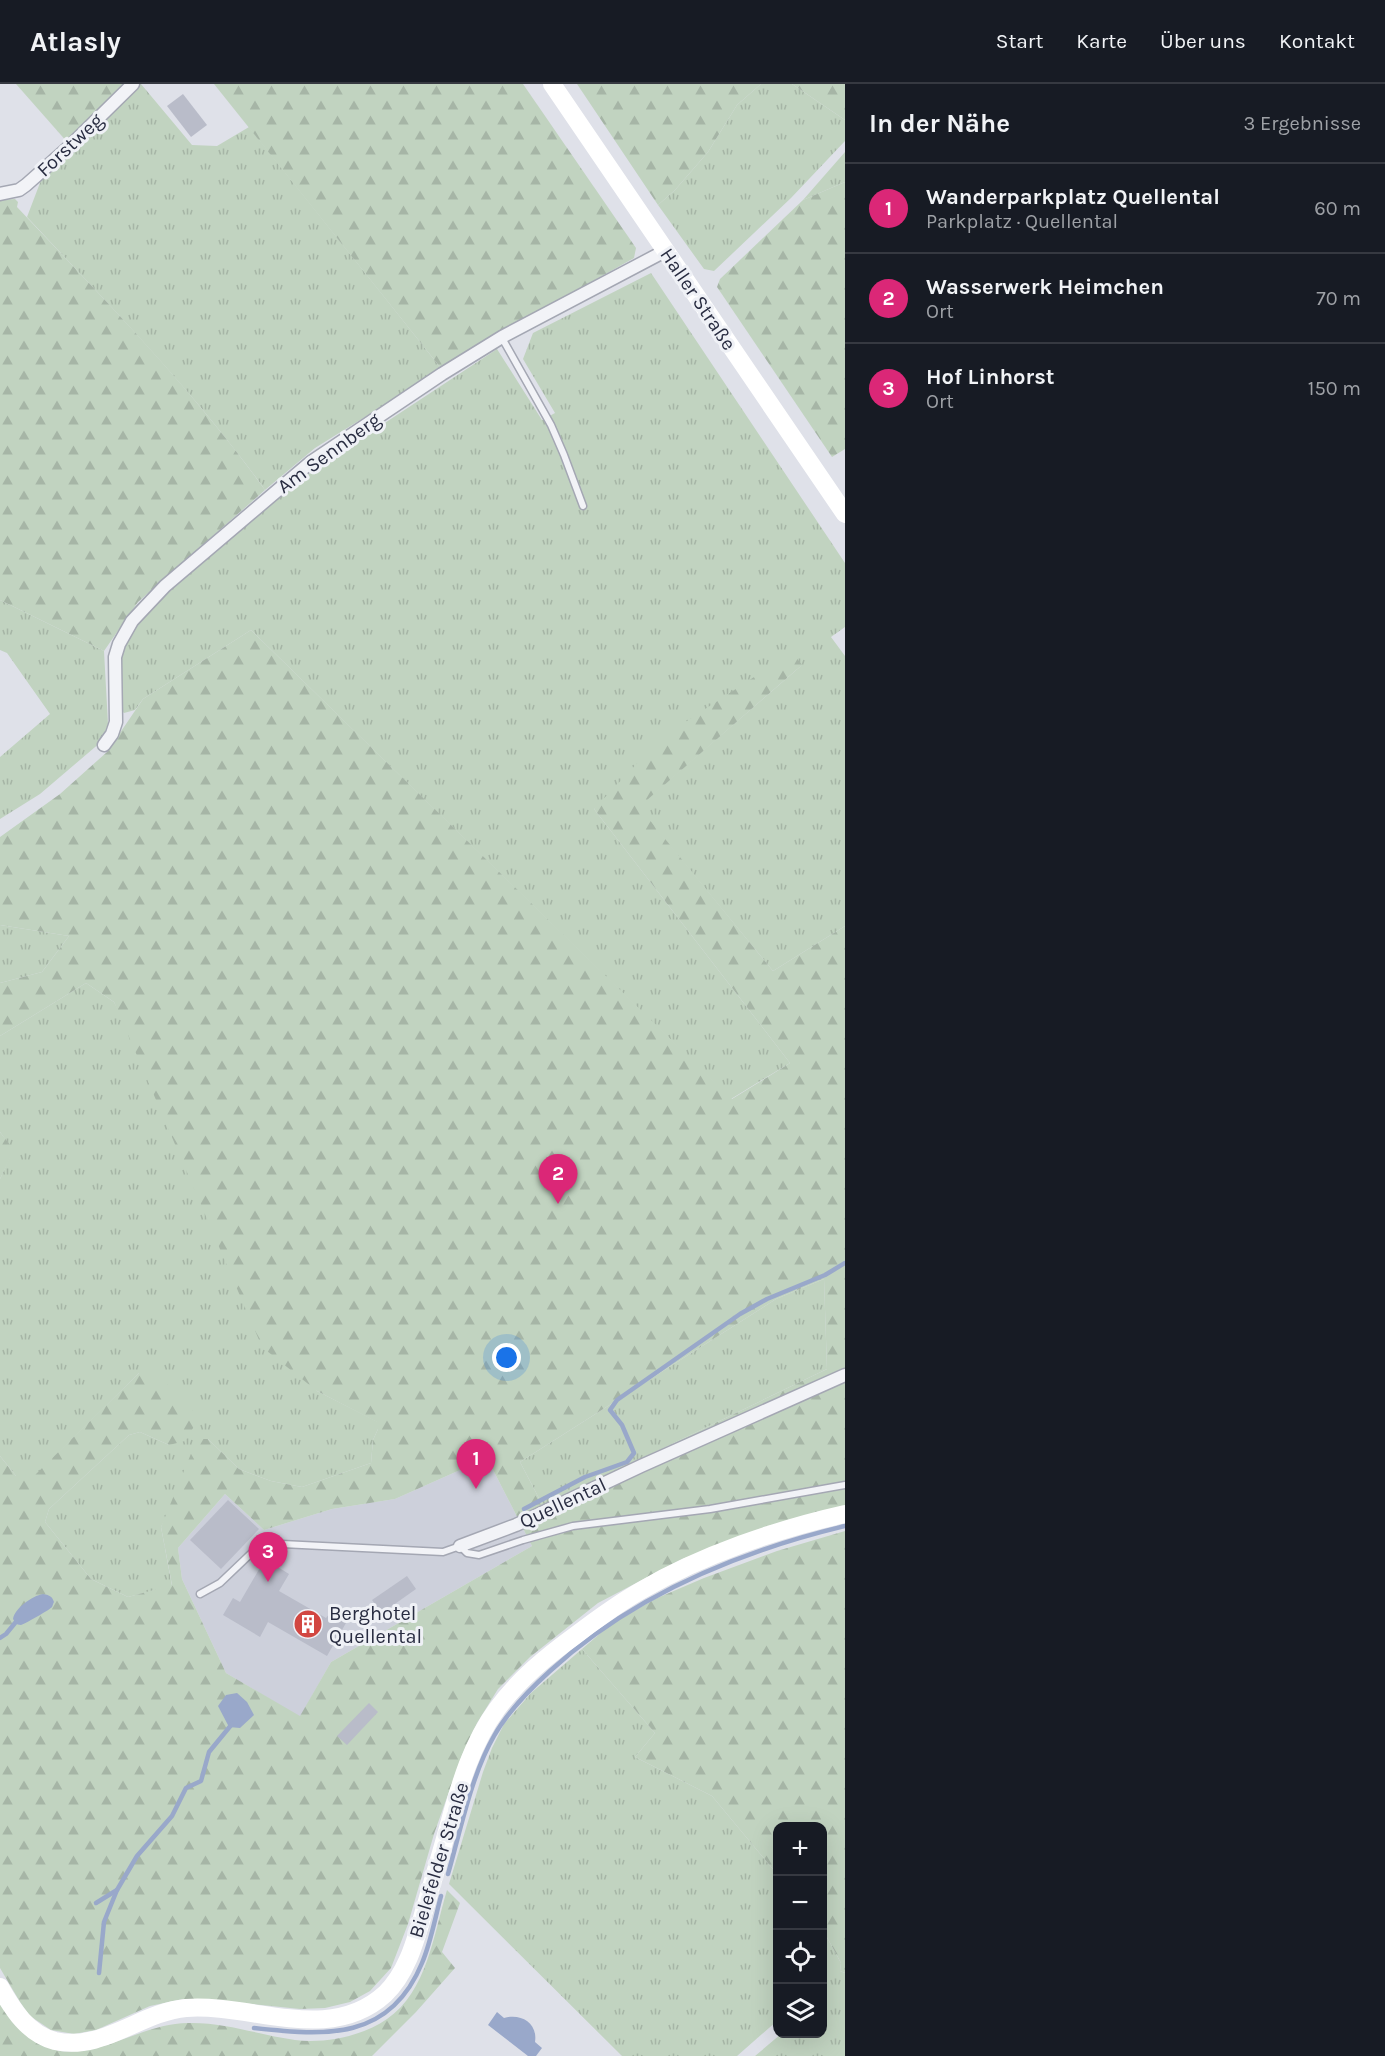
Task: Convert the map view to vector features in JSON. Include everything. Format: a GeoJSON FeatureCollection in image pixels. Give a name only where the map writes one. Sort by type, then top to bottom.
{"type":"FeatureCollection","features":[{"type":"Feature","properties":{"kind":"main road","name":"Haller Straße"},"geometry":{"type":"LineString","coordinates":[[552,84],[845,514]]}},
{"type":"Feature","properties":{"kind":"main road","name":"Bielefelder Straße"},"geometry":{"type":"LineString","coordinates":[[0,1987],[21,2020],[35,2032],[53,2041],[75,2043],[100,2038],[164,2012],[186,2008],[212,2008],[320,2020],[346,2016],[370,2006],[388,1991],[404,1970],[414,1945],[459,1790],[485,1727],[510,1692],[537,1664],[603,1614],[643,1589],[685,1568],[772,1535],[845,1514]]}},
{"type":"Feature","properties":{"kind":"street","name":"Forstweg"},"geometry":{"type":"LineString","coordinates":[[0,194],[19,190],[26,185],[70,146],[133,84]]}},
{"type":"Feature","properties":{"kind":"street","name":"Am Sennberg"},"geometry":{"type":"LineString","coordinates":[[104,745],[112,734],[116,722],[115,657],[119,644],[143,607],[165,586],[311,462],[442,374],[502,337],[664,251]]}},
{"type":"Feature","properties":{"kind":"street","name":"Quellental"},"geometry":{"type":"LineString","coordinates":[[460,1546],[516,1525],[641,1466],[845,1375]]}},
{"type":"Feature","properties":{"kind":"lane"},"geometry":{"type":"LineString","coordinates":[[502,337],[550,425],[583,506]]}},
{"type":"Feature","properties":{"kind":"lane"},"geometry":{"type":"LineString","coordinates":[[460,1546],[467,1553],[479,1555],[573,1526],[710,1509],[845,1485]]}},
{"type":"Feature","properties":{"kind":"lane","name":"Quellental"},"geometry":{"type":"LineString","coordinates":[[200,1594],[220,1583],[262,1543],[443,1552],[460,1546]]}},
{"type":"Feature","properties":{"kind":"shaded area"},"geometry":{"type":"Polygon","coordinates":[[[487,1458],[532,1546],[331,1662],[300,1717],[226,1673],[182,1579],[178,1548],[225,1494],[264,1530],[332,1509],[395,1499],[487,1458]]]}},
{"type":"Feature","properties":{"kind":"green space"},"geometry":{"type":"Polygon","coordinates":[[[16,84],[128,84],[68,143],[16,84]]]}},
{"type":"Feature","properties":{"kind":"green space"},"geometry":{"type":"Polygon","coordinates":[[[137,84],[141,84],[192,145],[217,146],[249,127],[440,367],[315,448],[265,490],[181,384],[27,217],[43,175],[137,84]]]}},
{"type":"Feature","properties":{"kind":"green space"},"geometry":{"type":"Polygon","coordinates":[[[214,84],[523,84],[636,248],[634,258],[440,367],[214,84]]]}},
{"type":"Feature","properties":{"kind":"green space"},"geometry":{"type":"Polygon","coordinates":[[[577,84],[761,84],[737,105],[708,152],[675,190],[658,205],[577,84]]]}},
{"type":"Feature","properties":{"kind":"green space"},"geometry":{"type":"Polygon","coordinates":[[[761,84],[792,84],[845,120],[845,141],[791,198],[714,271],[704,269],[658,205],[675,190],[708,152],[737,105],[761,84]]]}},
{"type":"Feature","properties":{"kind":"green space"},"geometry":{"type":"Polygon","coordinates":[[[792,84],[845,84],[845,120],[792,84]]]}},
{"type":"Feature","properties":{"kind":"green space"},"geometry":{"type":"Polygon","coordinates":[[[845,152],[845,182],[803,200],[845,152]]]}},
{"type":"Feature","properties":{"kind":"green space"},"geometry":{"type":"Polygon","coordinates":[[[845,182],[845,449],[832,457],[717,287],[720,279],[803,200],[845,182]]]}},
{"type":"Feature","properties":{"kind":"green space"},"geometry":{"type":"Polygon","coordinates":[[[15,199],[18,202],[17,207],[114,310],[208,416],[265,490],[138,602],[104,651],[0,600],[0,200],[15,199]]]}},
{"type":"Feature","properties":{"kind":"green space"},"geometry":{"type":"Polygon","coordinates":[[[651,273],[845,563],[845,627],[831,637],[845,656],[845,926],[773,971],[638,807],[802,665],[594,809],[790,1063],[731,1099],[251,630],[143,699],[135,710],[124,713],[120,709],[120,656],[135,625],[155,599],[315,469],[497,349],[542,420],[555,413],[523,359],[533,333],[651,273]]]}},
{"type":"Feature","properties":{"kind":"green space"},"geometry":{"type":"Polygon","coordinates":[[[0,600],[104,651],[108,724],[101,742],[40,794],[0,819],[0,757],[50,714],[7,653],[0,650],[0,600]]]}},
{"type":"Feature","properties":{"kind":"green space"},"geometry":{"type":"Polygon","coordinates":[[[251,630],[732,1099],[790,1063],[594,809],[661,738],[792,652],[802,665],[639,807],[773,971],[845,926],[845,1506],[771,1527],[682,1559],[598,1603],[530,1657],[498,1689],[477,1723],[462,1755],[434,1834],[408,1924],[391,1968],[370,1991],[350,2002],[325,2008],[300,2009],[183,1999],[150,2006],[96,2030],[74,2034],[51,2030],[30,2016],[0,1968],[0,1456],[16,1476],[35,1475],[139,1373],[155,1373],[191,1407],[198,1420],[185,1441],[169,1445],[140,1432],[129,1435],[49,1509],[45,1522],[91,1579],[128,1597],[172,1585],[161,1527],[197,1439],[208,1439],[239,1469],[271,1481],[302,1487],[371,1463],[373,1440],[378,1429],[377,1422],[317,1391],[262,1347],[114,1002],[86,983],[0,1036],[0,983],[42,972],[69,936],[0,925],[0,837],[60,794],[107,752],[143,699],[251,630]],[[824,1279],[776,1299],[520,1462],[543,1506],[827,1369],[824,1279]],[[487,1458],[395,1499],[332,1509],[264,1530],[225,1494],[178,1548],[182,1579],[226,1673],[300,1716],[331,1662],[532,1546],[487,1458]]]}},
{"type":"Feature","properties":{"kind":"green space"},"geometry":{"type":"Polygon","coordinates":[[[0,925],[69,936],[42,972],[0,983],[0,925]]]}},
{"type":"Feature","properties":{"kind":"green space"},"geometry":{"type":"Polygon","coordinates":[[[86,983],[114,1002],[317,1391],[378,1422],[378,1429],[373,1440],[371,1463],[302,1487],[271,1481],[239,1469],[208,1439],[161,1527],[172,1586],[128,1597],[91,1579],[45,1522],[49,1509],[129,1435],[140,1432],[169,1445],[139,1373],[35,1476],[16,1476],[0,1456],[0,1179],[13,1150],[0,1132],[0,1036],[86,983]]]}},
{"type":"Feature","properties":{"kind":"green space"},"geometry":{"type":"Polygon","coordinates":[[[0,1132],[14,1150],[0,1179],[0,1132]]]}},
{"type":"Feature","properties":{"kind":"green space"},"geometry":{"type":"Polygon","coordinates":[[[824,1279],[827,1369],[543,1506],[520,1462],[776,1299],[824,1279]]]}},
{"type":"Feature","properties":{"kind":"green space"},"geometry":{"type":"Polygon","coordinates":[[[845,1531],[845,1973],[840,1971],[841,1963],[827,1937],[827,1822],[773,1822],[773,1869],[712,1796],[635,1757],[655,1733],[582,1649],[610,1625],[655,1599],[777,1551],[845,1531]]]}},
{"type":"Feature","properties":{"kind":"green space"},"geometry":{"type":"Polygon","coordinates":[[[582,1649],[655,1733],[635,1757],[712,1796],[773,1869],[773,2024],[737,2056],[622,2056],[449,1884],[492,1748],[504,1724],[531,1693],[582,1649]]]}},
{"type":"Feature","properties":{"kind":"green space"},"geometry":{"type":"Polygon","coordinates":[[[447,1890],[460,1903],[442,1952],[455,1968],[416,2012],[372,2056],[0,2056],[0,2004],[37,2038],[60,2051],[93,2049],[172,2024],[202,2023],[306,2041],[331,2040],[367,2030],[387,2019],[411,1994],[420,1978],[433,1943],[447,1890]]]}},
{"type":"Feature","properties":{"kind":"green space"},"geometry":{"type":"Polygon","coordinates":[[[827,1937],[841,1963],[840,1971],[845,1973],[845,2056],[755,2056],[776,2038],[827,2038],[827,1937]]]}},
{"type":"Feature","properties":{"kind":"water"},"geometry":{"type":"Polygon","coordinates":[[[43,1594],[52,1598],[54,1602],[52,1607],[23,1624],[16,1623],[13,1619],[14,1615],[20,1607],[43,1594]]]}},
{"type":"Feature","properties":{"kind":"water"},"geometry":{"type":"Polygon","coordinates":[[[237,1693],[247,1702],[254,1715],[240,1728],[229,1727],[218,1706],[226,1695],[237,1693]]]}},
{"type":"Feature","properties":{"kind":"water"},"geometry":{"type":"Polygon","coordinates":[[[497,2012],[504,2018],[522,2018],[531,2025],[535,2042],[542,2048],[536,2056],[528,2056],[488,2025],[497,2012]]]}},
{"type":"Feature","properties":{"kind":"building"},"geometry":{"type":"Polygon","coordinates":[[[183,94],[207,125],[191,137],[167,106],[183,94]]]}},
{"type":"Feature","properties":{"kind":"building"},"geometry":{"type":"Polygon","coordinates":[[[228,1500],[259,1529],[221,1569],[190,1540],[228,1500]]]}},
{"type":"Feature","properties":{"kind":"building","name":"Berghotel Quellental"},"geometry":{"type":"Polygon","coordinates":[[[265,1559],[289,1574],[279,1591],[326,1618],[330,1613],[346,1623],[327,1656],[268,1622],[260,1637],[223,1615],[233,1598],[240,1602],[265,1559]]]}},
{"type":"Feature","properties":{"kind":"building"},"geometry":{"type":"Polygon","coordinates":[[[407,1576],[416,1589],[382,1613],[372,1600],[407,1576]]]}},
{"type":"Feature","properties":{"kind":"building"},"geometry":{"type":"Polygon","coordinates":[[[369,1703],[378,1712],[347,1745],[337,1736],[369,1703]]]}},
{"type":"Feature","properties":{"kind":"waterway"},"geometry":{"type":"LineString","coordinates":[[524,1509],[585,1477],[627,1462],[634,1453],[622,1425],[610,1410],[617,1400],[740,1314],[767,1299],[825,1275],[845,1263]]}},
{"type":"Feature","properties":{"kind":"waterway"},"geometry":{"type":"LineString","coordinates":[[448,1874],[467,1803],[486,1752],[512,1709],[550,1671],[616,1620],[688,1580],[765,1549],[845,1526]]}},
{"type":"Feature","properties":{"kind":"waterway"},"geometry":{"type":"LineString","coordinates":[[0,1638],[15,1623]]}},
{"type":"Feature","properties":{"kind":"waterway"},"geometry":{"type":"LineString","coordinates":[[99,1973],[104,1922],[117,1890],[137,1856],[172,1816],[186,1788],[201,1781],[209,1752],[232,1724]]}},
{"type":"Feature","properties":{"kind":"waterway"},"geometry":{"type":"LineString","coordinates":[[96,1903],[117,1890]]}},
{"type":"Feature","properties":{"kind":"waterway"},"geometry":{"type":"LineString","coordinates":[[254,2028],[330,2032],[353,2028],[374,2020],[392,2007],[409,1989],[422,1963],[441,1896]]}},
{"type":"Feature","properties":{"kind":"place","name":"Wasserwerk Heimchen"},"geometry":{"type":"Point","coordinates":[558,1204]}},
{"type":"Feature","properties":{"kind":"place","name":"Wanderparkplatz Quellental"},"geometry":{"type":"Point","coordinates":[476,1489]}},
{"type":"Feature","properties":{"kind":"place","name":"Hof Linhorst"},"geometry":{"type":"Point","coordinates":[268,1582]}},
{"type":"Feature","properties":{"kind":"place","name":"Berghotel Quellental"},"geometry":{"type":"Point","coordinates":[308,1624]}}]}
